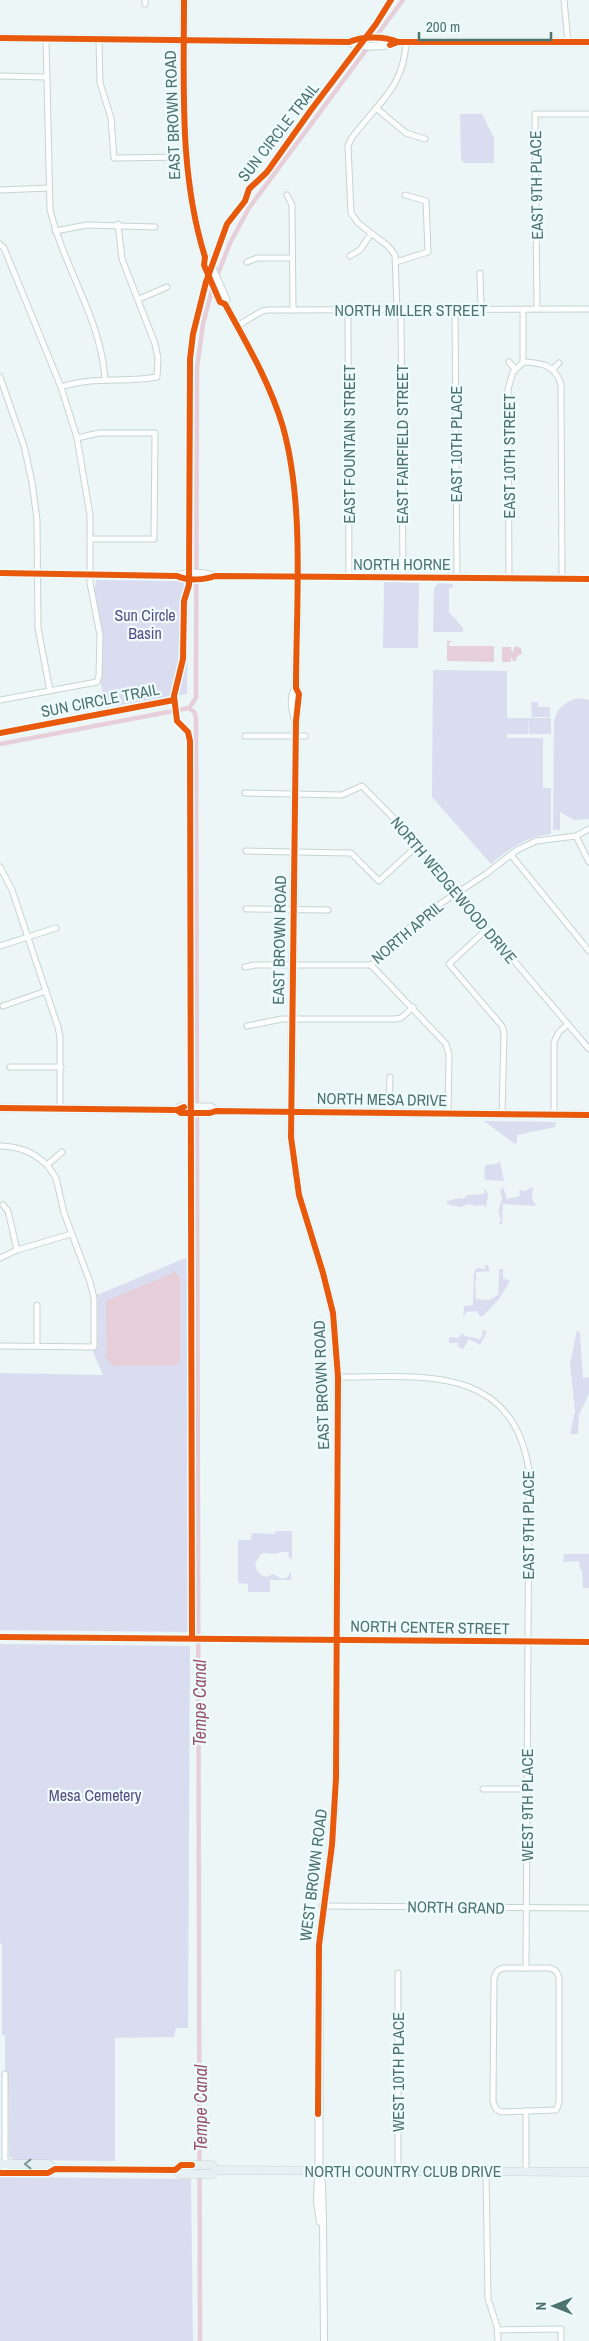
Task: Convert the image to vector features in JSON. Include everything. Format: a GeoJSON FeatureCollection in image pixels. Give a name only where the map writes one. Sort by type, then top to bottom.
{"type":"FeatureCollection","features":[{"type":"Feature","properties":{"kind":"main road","name":"EAST BROWN ROAD"},"geometry":{"type":"LineString","coordinates":[[184,0],[185,157],[193,217],[204,257],[204,265],[220,302],[225,304]]}},
{"type":"Feature","properties":{"kind":"main road"},"geometry":{"type":"LineString","coordinates":[[0,38],[349,42],[354,45],[363,42],[381,42],[391,45],[402,42],[589,42]]}},
{"type":"Feature","properties":{"kind":"main road","name":"EAST BROWN ROAD"},"geometry":{"type":"LineString","coordinates":[[204,257],[209,260],[226,300],[225,304],[269,388],[288,447],[296,502],[296,688],[299,694],[296,721],[290,1111],[292,1153],[298,1193],[329,1297],[336,1333],[338,1377],[337,1640]]}},
{"type":"Feature","properties":{"kind":"main road","name":"NORTH MESA DRIVE"},"geometry":{"type":"LineString","coordinates":[[0,1108],[177,1110],[180,1113],[202,1110],[589,1115]]}},
{"type":"Feature","properties":{"kind":"main road","name":"WEST BROWN ROAD"},"geometry":{"type":"LineString","coordinates":[[319,2170],[318,1972],[322,1906],[335,1818],[337,1640]]}},
{"type":"Feature","properties":{"kind":"main road","name":"NORTH COUNTRY CLUB DRIVE"},"geometry":{"type":"LineString","coordinates":[[2,2164],[48,2164],[55,2168],[174,2170],[180,2174],[203,2165],[212,2165],[216,2170]]}},
{"type":"Feature","properties":{"kind":"main road","name":"NORTH COUNTRY CLUB DRIVE"},"geometry":{"type":"LineString","coordinates":[[3,2173],[48,2173],[55,2168]]}},
{"type":"Feature","properties":{"kind":"main road","name":"NORTH COUNTRY CLUB DRIVE"},"geometry":{"type":"LineString","coordinates":[[194,2169],[204,2174],[213,2174],[216,2170],[589,2172]]}},
{"type":"Feature","properties":{"kind":"street"},"geometry":{"type":"LineString","coordinates":[[564,0],[568,42]]}},
{"type":"Feature","properties":{"kind":"street"},"geometry":{"type":"LineString","coordinates":[[46,38],[49,188],[55,231],[101,346],[105,380]]}},
{"type":"Feature","properties":{"kind":"street"},"geometry":{"type":"LineString","coordinates":[[100,40],[100,83],[113,127],[114,158],[185,157]]}},
{"type":"Feature","properties":{"kind":"street"},"geometry":{"type":"LineString","coordinates":[[402,42],[404,66],[400,76],[355,133],[348,146],[351,213],[358,223],[388,246],[395,256],[396,262],[428,252],[426,202],[405,195]]}},
{"type":"Feature","properties":{"kind":"street"},"geometry":{"type":"LineString","coordinates":[[0,76],[46,76]]}},
{"type":"Feature","properties":{"kind":"street"},"geometry":{"type":"LineString","coordinates":[[376,108],[406,133],[425,139]]}},
{"type":"Feature","properties":{"kind":"street","name":"EAST 9TH PLACE"},"geometry":{"type":"LineString","coordinates":[[537,310],[535,114],[589,114]]}},
{"type":"Feature","properties":{"kind":"street"},"geometry":{"type":"LineString","coordinates":[[0,190],[49,188]]}},
{"type":"Feature","properties":{"kind":"street"},"geometry":{"type":"LineString","coordinates":[[287,195],[292,205],[293,310]]}},
{"type":"Feature","properties":{"kind":"street"},"geometry":{"type":"LineString","coordinates":[[55,231],[87,225],[118,224],[155,227]]}},
{"type":"Feature","properties":{"kind":"street"},"geometry":{"type":"LineString","coordinates":[[61,387],[73,383],[105,380],[143,380],[157,377],[158,358],[155,344],[122,259],[118,224]]}},
{"type":"Feature","properties":{"kind":"street"},"geometry":{"type":"LineString","coordinates":[[350,256],[360,250],[371,234]]}},
{"type":"Feature","properties":{"kind":"street"},"geometry":{"type":"LineString","coordinates":[[0,244],[61,387],[77,438],[86,483],[92,602],[100,635],[99,676],[97,682],[0,700]]}},
{"type":"Feature","properties":{"kind":"street"},"geometry":{"type":"LineString","coordinates":[[247,262],[257,258],[292,258]]}},
{"type":"Feature","properties":{"kind":"street","name":"EAST FAIRFIELD STREET"},"geometry":{"type":"LineString","coordinates":[[396,262],[399,311],[403,577]]}},
{"type":"Feature","properties":{"kind":"street"},"geometry":{"type":"LineString","coordinates":[[480,274],[481,310]]}},
{"type":"Feature","properties":{"kind":"street"},"geometry":{"type":"LineString","coordinates":[[139,299],[167,287]]}},
{"type":"Feature","properties":{"kind":"street","name":"NORTH MILLER STREET"},"geometry":{"type":"LineString","coordinates":[[237,326],[262,311],[589,309]]}},
{"type":"Feature","properties":{"kind":"street","name":"EAST 10TH PLACE"},"geometry":{"type":"LineString","coordinates":[[455,310],[457,578]]}},
{"type":"Feature","properties":{"kind":"street"},"geometry":{"type":"LineString","coordinates":[[523,310],[523,362],[542,363],[553,369],[561,384],[562,578]]}},
{"type":"Feature","properties":{"kind":"street","name":"EAST FOUNTAIN STREET"},"geometry":{"type":"LineString","coordinates":[[348,311],[350,577]]}},
{"type":"Feature","properties":{"kind":"street"},"geometry":{"type":"LineString","coordinates":[[509,362],[515,369]]}},
{"type":"Feature","properties":{"kind":"street","name":"EAST 10TH STREET"},"geometry":{"type":"LineString","coordinates":[[510,578],[508,389],[515,369],[523,362]]}},
{"type":"Feature","properties":{"kind":"street"},"geometry":{"type":"LineString","coordinates":[[553,369],[559,363]]}},
{"type":"Feature","properties":{"kind":"street"},"geometry":{"type":"LineString","coordinates":[[0,377],[24,446],[32,482],[37,520],[38,628],[50,691]]}},
{"type":"Feature","properties":{"kind":"street"},"geometry":{"type":"LineString","coordinates":[[77,438],[99,433],[155,433],[154,539],[90,539]]}},
{"type":"Feature","properties":{"kind":"street","name":"NORTH HORNE"},"geometry":{"type":"LineString","coordinates":[[0,573],[178,576],[182,578],[215,576],[589,579]]}},
{"type":"Feature","properties":{"kind":"street"},"geometry":{"type":"LineString","coordinates":[[245,736],[305,736]]}},
{"type":"Feature","properties":{"kind":"street","name":"NORTH WEDGEWOOD DRIVE"},"geometry":{"type":"LineString","coordinates":[[295,794],[342,795],[362,786],[419,844],[460,892],[487,929],[589,1049]]}},
{"type":"Feature","properties":{"kind":"street"},"geometry":{"type":"LineString","coordinates":[[245,793],[295,794]]}},
{"type":"Feature","properties":{"kind":"street"},"geometry":{"type":"LineString","coordinates":[[589,829],[576,836],[589,862]]}},
{"type":"Feature","properties":{"kind":"street","name":"NORTH APRIL"},"geometry":{"type":"LineString","coordinates":[[245,967],[254,965],[372,966],[423,915],[460,892],[511,855],[536,841],[576,836]]}},
{"type":"Feature","properties":{"kind":"street"},"geometry":{"type":"LineString","coordinates":[[246,851],[351,853],[380,881],[419,844]]}},
{"type":"Feature","properties":{"kind":"street"},"geometry":{"type":"LineString","coordinates":[[511,855],[589,950]]}},
{"type":"Feature","properties":{"kind":"street"},"geometry":{"type":"LineString","coordinates":[[0,867],[12,890],[60,1037],[60,1108]]}},
{"type":"Feature","properties":{"kind":"street"},"geometry":{"type":"LineString","coordinates":[[246,909],[328,910]]}},
{"type":"Feature","properties":{"kind":"street"},"geometry":{"type":"LineString","coordinates":[[0,946],[56,928]]}},
{"type":"Feature","properties":{"kind":"street"},"geometry":{"type":"LineString","coordinates":[[487,929],[449,964],[502,1026],[504,1032],[502,1114]]}},
{"type":"Feature","properties":{"kind":"street"},"geometry":{"type":"LineString","coordinates":[[372,966],[446,1044],[448,1055],[448,1113]]}},
{"type":"Feature","properties":{"kind":"street"},"geometry":{"type":"LineString","coordinates":[[3,1006],[46,991]]}},
{"type":"Feature","properties":{"kind":"street"},"geometry":{"type":"LineString","coordinates":[[247,1026],[292,1019],[395,1019],[413,1008]]}},
{"type":"Feature","properties":{"kind":"street"},"geometry":{"type":"LineString","coordinates":[[554,1114],[554,1042],[559,1032],[568,1024]]}},
{"type":"Feature","properties":{"kind":"street"},"geometry":{"type":"LineString","coordinates":[[10,1066],[61,1067]]}},
{"type":"Feature","properties":{"kind":"street"},"geometry":{"type":"LineString","coordinates":[[390,1077],[390,1112]]}},
{"type":"Feature","properties":{"kind":"street"},"geometry":{"type":"LineString","coordinates":[[0,1146],[23,1148],[35,1154],[47,1165],[56,1178],[71,1234],[90,1282],[94,1298],[94,1347],[0,1346]]}},
{"type":"Feature","properties":{"kind":"street"},"geometry":{"type":"LineString","coordinates":[[47,1165],[62,1152]]}},
{"type":"Feature","properties":{"kind":"street"},"geometry":{"type":"LineString","coordinates":[[3,1205],[8,1211],[17,1250]]}},
{"type":"Feature","properties":{"kind":"street"},"geometry":{"type":"LineString","coordinates":[[0,1258],[17,1250],[71,1234]]}},
{"type":"Feature","properties":{"kind":"street"},"geometry":{"type":"LineString","coordinates":[[37,1346],[38,1306]]}},
{"type":"Feature","properties":{"kind":"street","name":"EAST 9TH PLACE"},"geometry":{"type":"LineString","coordinates":[[338,1377],[434,1378],[466,1384],[484,1394],[507,1415],[522,1440],[529,1472],[527,1642]]}},
{"type":"Feature","properties":{"kind":"street","name":"NORTH CENTER STREET"},"geometry":{"type":"LineString","coordinates":[[0,1636],[589,1642]]}},
{"type":"Feature","properties":{"kind":"street","name":"WEST 9TH PLACE"},"geometry":{"type":"LineString","coordinates":[[526,1968],[527,1642]]}},
{"type":"Feature","properties":{"kind":"street"},"geometry":{"type":"LineString","coordinates":[[483,1789],[527,1789]]}},
{"type":"Feature","properties":{"kind":"street","name":"NORTH GRAND"},"geometry":{"type":"LineString","coordinates":[[322,1906],[589,1908]]}},
{"type":"Feature","properties":{"kind":"street"},"geometry":{"type":"LineString","coordinates":[[504,1968],[526,1968],[550,1968],[556,1971],[559,1977],[559,2103],[556,2110],[550,2111],[501,2112],[496,2109],[493,2102],[494,1978],[497,1971],[504,1968]]}},
{"type":"Feature","properties":{"kind":"street","name":"WEST 10TH PLACE"},"geometry":{"type":"LineString","coordinates":[[398,1973],[398,2171]]}},
{"type":"Feature","properties":{"kind":"street"},"geometry":{"type":"LineString","coordinates":[[3,2173],[5,2074]]}},
{"type":"Feature","properties":{"kind":"street"},"geometry":{"type":"LineString","coordinates":[[526,2112],[526,2172]]}},
{"type":"Feature","properties":{"kind":"street","name":"WEST BROWN ROAD"},"geometry":{"type":"LineString","coordinates":[[319,2170],[317,2202],[322,2228],[324,2341]]}},
{"type":"Feature","properties":{"kind":"street"},"geometry":{"type":"LineString","coordinates":[[486,2172],[488,2299],[498,2330],[498,2341]]}},
{"type":"Feature","properties":{"kind":"street"},"geometry":{"type":"LineString","coordinates":[[498,2330],[561,2329],[561,2341]]}},
{"type":"Feature","properties":{"kind":"green space"},"geometry":{"type":"Polygon","coordinates":[[[460,114],[482,114],[494,138],[494,163],[464,163],[461,159],[460,114]]]}},
{"type":"Feature","properties":{"kind":"green space","name":"Sun Circle Basin"},"geometry":{"type":"Polygon","coordinates":[[[96,580],[189,581],[187,694],[104,708],[101,682],[102,632],[94,596],[96,580]]]}},
{"type":"Feature","properties":{"kind":"green space"},"geometry":{"type":"Polygon","coordinates":[[[384,582],[419,583],[418,648],[383,648],[384,582]]]}},
{"type":"Feature","properties":{"kind":"green space"},"geometry":{"type":"Polygon","coordinates":[[[439,583],[453,584],[453,587],[449,588],[449,612],[463,628],[463,632],[433,632],[434,588],[439,583]]]}},
{"type":"Feature","properties":{"kind":"green space"},"geometry":{"type":"Polygon","coordinates":[[[433,670],[507,671],[507,718],[529,718],[528,734],[507,734],[507,738],[543,738],[543,788],[551,788],[551,834],[542,835],[519,844],[491,864],[432,797],[433,670]]]}},
{"type":"Feature","properties":{"kind":"green space"},"geometry":{"type":"Polygon","coordinates":[[[579,698],[589,700],[589,819],[574,820],[560,812],[560,830],[553,830],[554,721],[557,712],[563,706],[579,698]]]}},
{"type":"Feature","properties":{"kind":"green space"},"geometry":{"type":"Polygon","coordinates":[[[531,702],[538,702],[538,707],[550,707],[550,717],[532,717],[531,702]]]}},
{"type":"Feature","properties":{"kind":"green space"},"geometry":{"type":"Polygon","coordinates":[[[529,718],[551,718],[551,734],[529,734],[529,718]]]}},
{"type":"Feature","properties":{"kind":"green space"},"geometry":{"type":"Polygon","coordinates":[[[484,1121],[556,1122],[555,1127],[517,1135],[517,1143],[515,1144],[484,1121]]]}},
{"type":"Feature","properties":{"kind":"green space"},"geometry":{"type":"Polygon","coordinates":[[[500,1161],[504,1181],[486,1180],[484,1177],[485,1165],[496,1164],[500,1161]]]}},
{"type":"Feature","properties":{"kind":"green space"},"geometry":{"type":"Polygon","coordinates":[[[503,1187],[507,1199],[520,1196],[519,1190],[524,1191],[533,1187],[532,1199],[536,1206],[503,1204],[502,1224],[499,1224],[501,1219],[498,1211],[502,1199],[500,1191],[503,1187]]]}},
{"type":"Feature","properties":{"kind":"green space"},"geometry":{"type":"Polygon","coordinates":[[[485,1188],[488,1195],[486,1208],[483,1205],[469,1204],[460,1207],[447,1204],[447,1201],[459,1198],[464,1199],[467,1195],[484,1194],[485,1188]]]}},
{"type":"Feature","properties":{"kind":"green space"},"geometry":{"type":"Polygon","coordinates":[[[188,1257],[188,1632],[0,1630],[0,1373],[103,1375],[93,1352],[98,1345],[97,1295],[188,1257]]]}},
{"type":"Feature","properties":{"kind":"green space"},"geometry":{"type":"Polygon","coordinates":[[[485,1265],[488,1265],[490,1271],[476,1272],[476,1279],[479,1279],[475,1281],[476,1299],[489,1300],[498,1295],[499,1269],[503,1269],[503,1278],[510,1281],[499,1299],[483,1316],[480,1316],[476,1311],[466,1312],[463,1318],[464,1306],[473,1305],[474,1272],[477,1268],[485,1269],[485,1265]]]}},
{"type":"Feature","properties":{"kind":"green space"},"geometry":{"type":"Polygon","coordinates":[[[482,1330],[487,1332],[480,1345],[469,1339],[463,1349],[457,1346],[459,1343],[449,1343],[449,1337],[459,1338],[462,1333],[465,1336],[480,1339],[483,1335],[482,1330]]]}},
{"type":"Feature","properties":{"kind":"green space"},"geometry":{"type":"Polygon","coordinates":[[[577,1330],[580,1333],[583,1378],[589,1377],[589,1394],[579,1415],[578,1434],[570,1434],[575,1411],[570,1364],[577,1330]]]}},
{"type":"Feature","properties":{"kind":"green space"},"geometry":{"type":"Polygon","coordinates":[[[276,1531],[292,1531],[292,1560],[287,1552],[263,1553],[255,1564],[256,1568],[261,1575],[270,1576],[273,1574],[282,1579],[288,1577],[291,1571],[291,1580],[270,1580],[270,1592],[248,1592],[248,1584],[238,1583],[238,1540],[251,1540],[252,1533],[274,1534],[276,1531]]]}},
{"type":"Feature","properties":{"kind":"green space"},"geometry":{"type":"Polygon","coordinates":[[[564,1554],[589,1554],[589,1588],[583,1588],[582,1570],[580,1569],[579,1561],[563,1562],[564,1554]]]}},
{"type":"Feature","properties":{"kind":"green space","name":"Mesa Cemetery"},"geometry":{"type":"Polygon","coordinates":[[[0,1644],[190,1646],[188,2028],[176,2028],[174,2037],[115,2038],[115,2161],[14,2160],[9,2156],[8,2074],[5,2073],[5,2035],[2,2035],[2,1944],[0,1943],[0,1644]]]}},
{"type":"Feature","properties":{"kind":"green space"},"geometry":{"type":"Polygon","coordinates":[[[0,2177],[191,2179],[193,2341],[0,2341],[0,2177]]]}},
{"type":"Feature","properties":{"kind":"shaded area"},"geometry":{"type":"Polygon","coordinates":[[[447,641],[453,641],[449,643],[449,646],[494,646],[494,662],[447,661],[447,641]]]}},
{"type":"Feature","properties":{"kind":"shaded area"},"geometry":{"type":"Polygon","coordinates":[[[515,646],[521,648],[522,654],[517,656],[516,661],[513,661],[511,656],[511,662],[502,662],[502,647],[511,647],[512,653],[515,646]]]}},
{"type":"Feature","properties":{"kind":"shaded area"},"geometry":{"type":"Polygon","coordinates":[[[175,1272],[180,1278],[180,1360],[177,1365],[113,1366],[105,1356],[107,1343],[106,1301],[175,1272]]]}},
{"type":"Feature","properties":{"kind":"waterway"},"geometry":{"type":"LineString","coordinates":[[217,276],[230,243],[249,208],[403,0]]}},
{"type":"Feature","properties":{"kind":"waterway"},"geometry":{"type":"LineString","coordinates":[[189,708],[196,698],[197,367],[203,324],[213,286]]}},
{"type":"Feature","properties":{"kind":"waterway","name":"Tempe Canal"},"geometry":{"type":"LineString","coordinates":[[189,708],[195,713],[196,720],[200,2341]]}},
{"type":"Feature","properties":{"kind":"waterway"},"geometry":{"type":"LineString","coordinates":[[0,744],[189,708]]}},
{"type":"Feature","properties":{"kind":"cycle path"},"geometry":{"type":"LineString","coordinates":[[184,0],[184,98],[187,162],[197,226],[205,257],[204,265],[220,302],[225,304],[257,364],[278,411],[290,457],[297,522],[296,688],[299,694],[296,721],[291,1137],[299,1195],[333,1313],[338,1377],[336,1778],[332,1845],[319,1945],[318,2114]]}},
{"type":"Feature","properties":{"kind":"cycle path","name":"SUN CIRCLE TRAIL"},"geometry":{"type":"LineString","coordinates":[[192,1638],[190,741],[188,732],[177,721],[174,696],[183,659],[184,601],[189,585],[190,359],[193,334],[206,282],[227,224],[245,201],[249,189],[267,172],[376,24],[391,0]]}},
{"type":"Feature","properties":{"kind":"cycle path"},"geometry":{"type":"LineString","coordinates":[[0,38],[349,42],[374,38],[398,42]]}},
{"type":"Feature","properties":{"kind":"cycle path"},"geometry":{"type":"LineString","coordinates":[[390,45],[398,42],[589,42]]}},
{"type":"Feature","properties":{"kind":"cycle path"},"geometry":{"type":"LineString","coordinates":[[0,573],[177,576],[186,579],[215,576],[589,579]]}},
{"type":"Feature","properties":{"kind":"cycle path","name":"SUN CIRCLE TRAIL"},"geometry":{"type":"LineString","coordinates":[[0,733],[174,700]]}},
{"type":"Feature","properties":{"kind":"cycle path"},"geometry":{"type":"LineString","coordinates":[[0,1108],[177,1110],[184,1107]]}},
{"type":"Feature","properties":{"kind":"cycle path"},"geometry":{"type":"LineString","coordinates":[[177,1110],[181,1113],[210,1113],[216,1111],[589,1115]]}},
{"type":"Feature","properties":{"kind":"cycle path"},"geometry":{"type":"LineString","coordinates":[[0,1637],[589,1642]]}},
{"type":"Feature","properties":{"kind":"cycle path"},"geometry":{"type":"LineString","coordinates":[[0,2173],[48,2173],[55,2169],[175,2170],[181,2165],[192,2165]]}}]}
